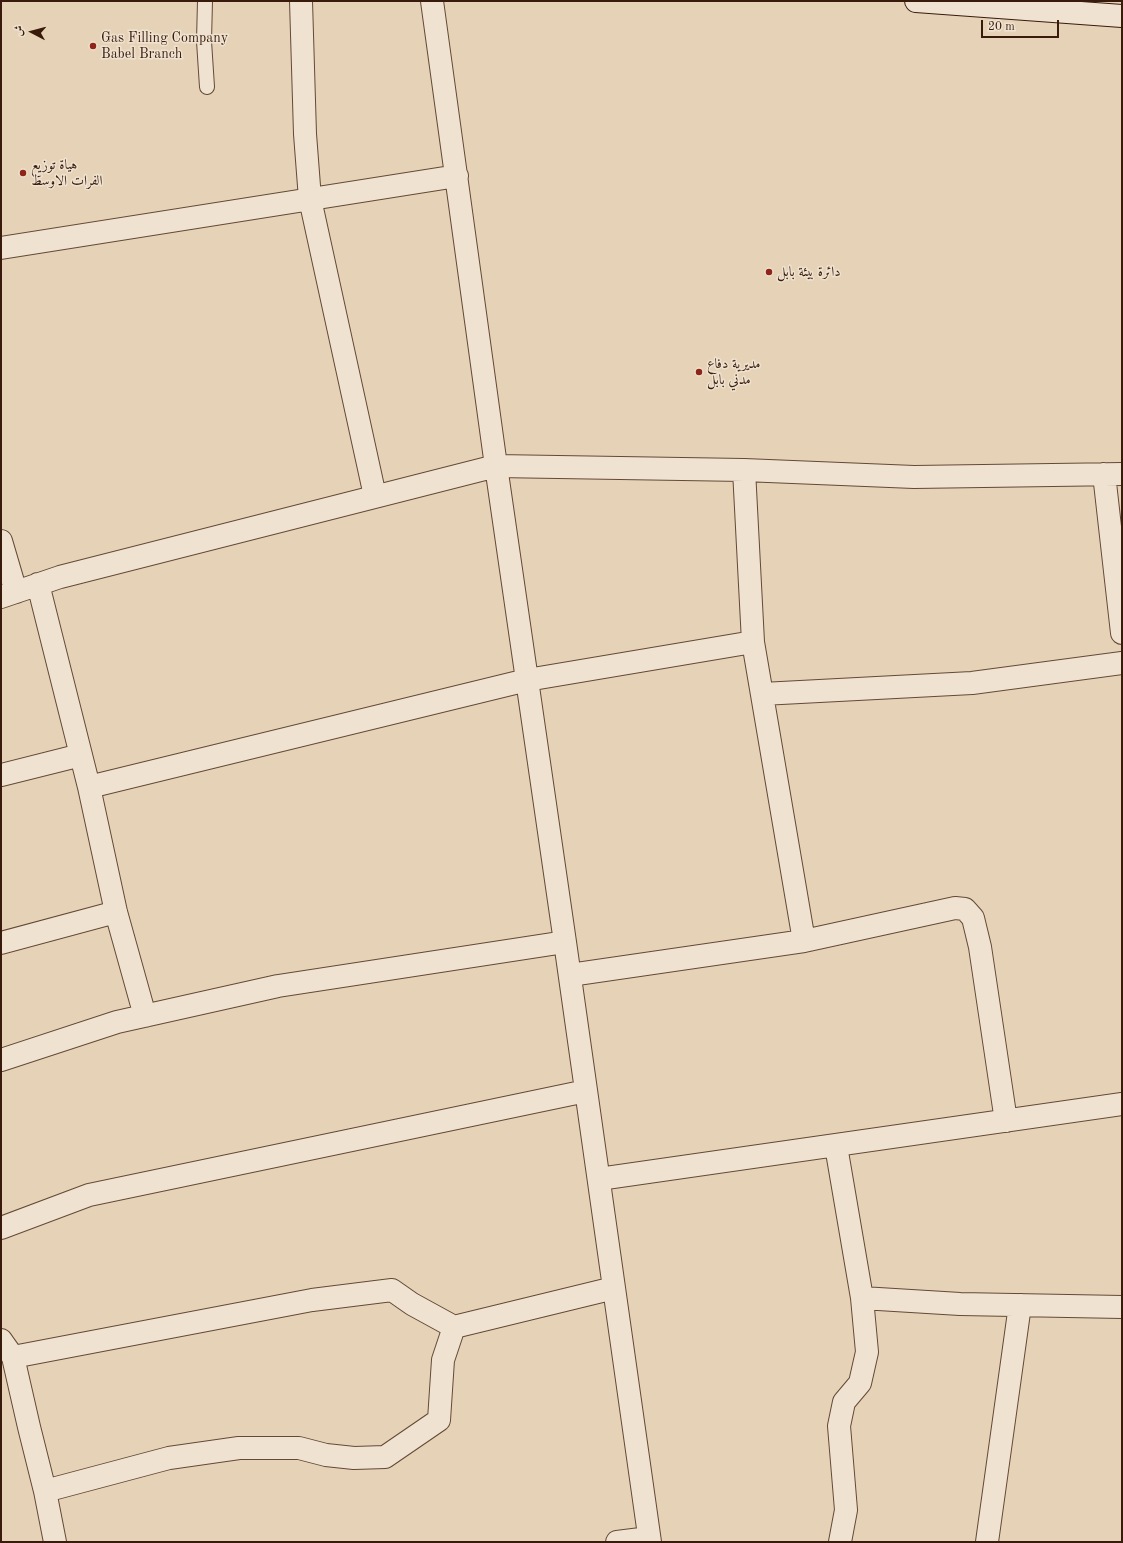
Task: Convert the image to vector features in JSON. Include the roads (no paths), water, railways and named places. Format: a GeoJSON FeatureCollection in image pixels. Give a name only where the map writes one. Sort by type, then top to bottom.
{"type":"FeatureCollection","features":[{"type":"Feature","properties":{"kind":"street"},"geometry":{"type":"LineString","coordinates":[[301,1],[310,199],[376,496]]}},
{"type":"Feature","properties":{"kind":"street"},"geometry":{"type":"LineString","coordinates":[[432,1],[496,466],[570,976],[649,1540],[617,1542]]}},
{"type":"Feature","properties":{"kind":"street"},"geometry":{"type":"LineString","coordinates":[[916,1],[1122,16]]}},
{"type":"Feature","properties":{"kind":"street"},"geometry":{"type":"LineString","coordinates":[[1,248],[457,176]]}},
{"type":"Feature","properties":{"kind":"street"},"geometry":{"type":"LineString","coordinates":[[1,541],[9,594],[60,576],[496,466],[744,470],[914,477],[1113,474],[1122,633]]}},
{"type":"Feature","properties":{"kind":"street"},"geometry":{"type":"LineString","coordinates":[[744,470],[753,642],[804,941]]}},
{"type":"Feature","properties":{"kind":"street"},"geometry":{"type":"LineString","coordinates":[[38,584],[89,787],[116,912],[145,1016]]}},
{"type":"Feature","properties":{"kind":"street"},"geometry":{"type":"LineString","coordinates":[[89,787],[527,680],[753,642]]}},
{"type":"Feature","properties":{"kind":"street"},"geometry":{"type":"LineString","coordinates":[[762,694],[972,683],[1122,663]]}},
{"type":"Feature","properties":{"kind":"street"},"geometry":{"type":"LineString","coordinates":[[1,775],[81,755]]}},
{"type":"Feature","properties":{"kind":"street"},"geometry":{"type":"LineString","coordinates":[[570,976],[804,941],[955,908],[965,909],[973,918],[980,947],[1006,1121]]}},
{"type":"Feature","properties":{"kind":"street"},"geometry":{"type":"LineString","coordinates":[[1,943],[116,912]]}},
{"type":"Feature","properties":{"kind":"street"},"geometry":{"type":"LineString","coordinates":[[1,1060],[117,1022],[278,986],[565,942]]}},
{"type":"Feature","properties":{"kind":"street"},"geometry":{"type":"LineString","coordinates":[[1,1228],[89,1195],[586,1091]]}},
{"type":"Feature","properties":{"kind":"street"},"geometry":{"type":"LineString","coordinates":[[599,1180],[1122,1104]]}},
{"type":"Feature","properties":{"kind":"street"},"geometry":{"type":"LineString","coordinates":[[836,1146],[862,1298],[867,1352],[860,1383],[844,1402],[839,1426],[846,1510],[840,1542]]}},
{"type":"Feature","properties":{"kind":"street"},"geometry":{"type":"LineString","coordinates":[[55,1542],[45,1491],[7,1349],[312,1300],[392,1290],[412,1304],[454,1327],[614,1288]]}},
{"type":"Feature","properties":{"kind":"street"},"geometry":{"type":"LineString","coordinates":[[862,1298],[960,1304],[1122,1307]]}},
{"type":"Feature","properties":{"kind":"street"},"geometry":{"type":"LineString","coordinates":[[987,1542],[1020,1305]]}},
{"type":"Feature","properties":{"kind":"street"},"geometry":{"type":"LineString","coordinates":[[45,1491],[169,1458],[239,1448],[299,1448],[333,1456],[354,1458],[385,1457],[439,1420],[443,1360],[454,1327]]}},
{"type":"Feature","properties":{"kind":"lane"},"geometry":{"type":"LineString","coordinates":[[205,1],[204,41],[207,87]]}},
{"type":"Feature","properties":{"kind":"place","name":"Gas Filling Company Babel Branch"},"geometry":{"type":"Point","coordinates":[93,46]}},
{"type":"Feature","properties":{"kind":"place","name":"هياة توزيع الفرات الاوسط"},"geometry":{"type":"Point","coordinates":[23,173]}},
{"type":"Feature","properties":{"kind":"place","name":"دائرة بيئة بابل"},"geometry":{"type":"Point","coordinates":[769,272]}},
{"type":"Feature","properties":{"kind":"place","name":"مديرية دفاع مدني بابل"},"geometry":{"type":"Point","coordinates":[699,372]}}]}
